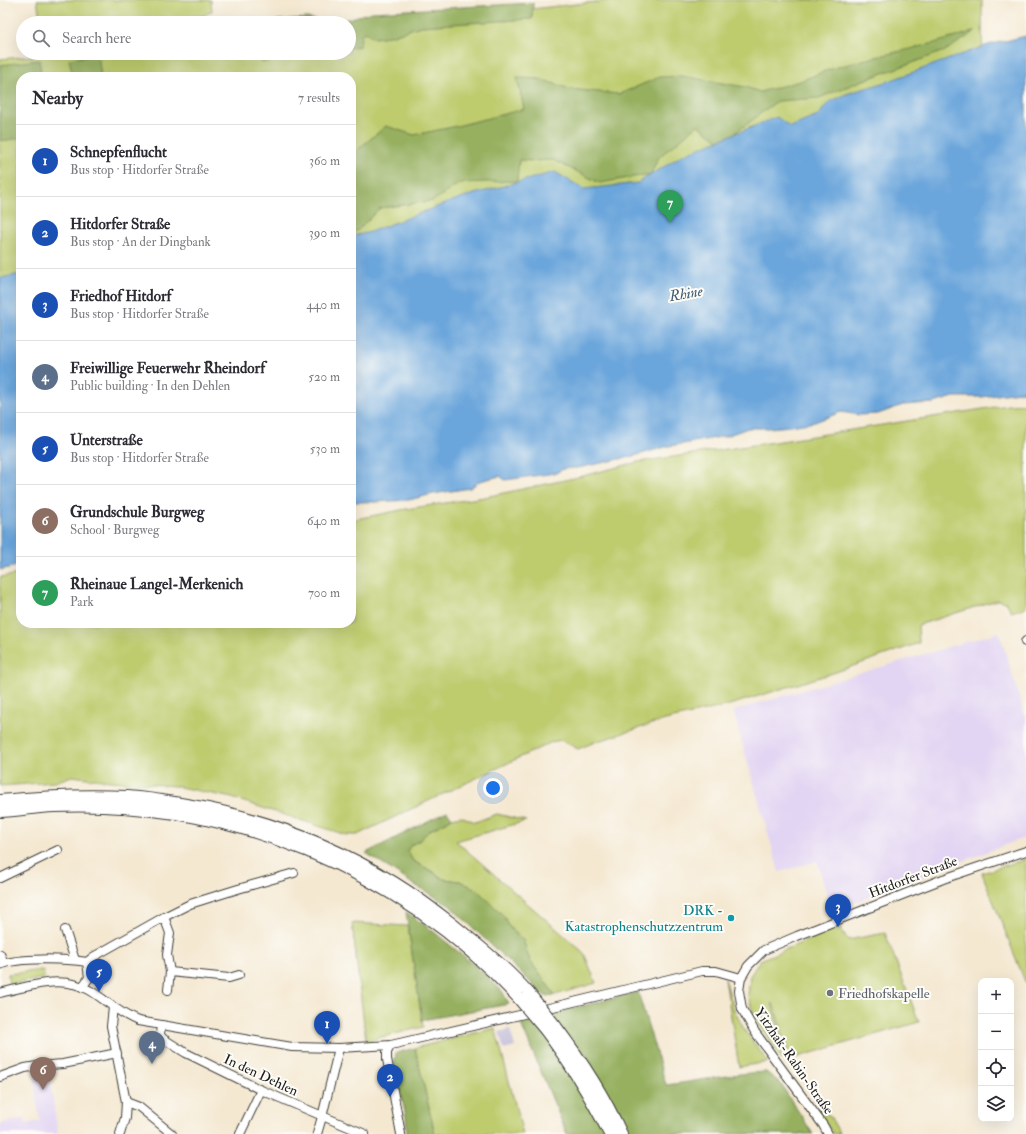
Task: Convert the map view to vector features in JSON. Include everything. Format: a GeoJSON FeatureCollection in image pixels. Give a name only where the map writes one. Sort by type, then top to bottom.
{"type":"FeatureCollection","features":[{"type":"Feature","properties":{"kind":"highway"},"geometry":{"type":"LineString","coordinates":[[0,801],[71,796],[128,797],[205,808],[287,831],[340,854],[395,883],[430,907],[492,957],[518,981],[523,996]]}},
{"type":"Feature","properties":{"kind":"highway"},"geometry":{"type":"LineString","coordinates":[[0,812],[54,806],[110,806],[138,808],[206,818],[269,835],[326,858],[362,876],[404,900],[444,930],[523,996],[550,1028],[566,1040],[598,1090],[621,1134]]}},
{"type":"Feature","properties":{"kind":"highway"},"geometry":{"type":"LineString","coordinates":[[550,1028],[557,1044],[589,1095],[610,1134]]}},
{"type":"Feature","properties":{"kind":"street"},"geometry":{"type":"LineString","coordinates":[[0,878],[58,850]]}},
{"type":"Feature","properties":{"kind":"street","name":"Hitdorfer Straße"},"geometry":{"type":"LineString","coordinates":[[740,978],[748,966],[764,950],[942,879],[1026,850]]}},
{"type":"Feature","properties":{"kind":"street"},"geometry":{"type":"LineString","coordinates":[[0,954],[2,964],[25,961],[75,960],[87,962],[93,957],[164,917],[190,904],[294,873]]}},
{"type":"Feature","properties":{"kind":"street"},"geometry":{"type":"LineString","coordinates":[[164,917],[170,933],[167,955],[170,972],[168,990]]}},
{"type":"Feature","properties":{"kind":"street"},"geometry":{"type":"LineString","coordinates":[[65,930],[75,960]]}},
{"type":"Feature","properties":{"kind":"street"},"geometry":{"type":"LineString","coordinates":[[82,987],[88,978],[87,962]]}},
{"type":"Feature","properties":{"kind":"street"},"geometry":{"type":"LineString","coordinates":[[0,993],[52,982],[68,983],[92,992],[129,1018],[138,1021],[292,1047],[339,1048],[391,1045],[702,971],[716,971],[740,978]]}},
{"type":"Feature","properties":{"kind":"street"},"geometry":{"type":"LineString","coordinates":[[170,972],[230,978],[239,975]]}},
{"type":"Feature","properties":{"kind":"street","name":"Yitzhak-Rabin-Straße"},"geometry":{"type":"LineString","coordinates":[[740,978],[739,991],[742,1009],[755,1032],[828,1134]]}},
{"type":"Feature","properties":{"kind":"street"},"geometry":{"type":"LineString","coordinates":[[113,1007],[111,1026],[126,1102],[125,1118],[120,1134]]}},
{"type":"Feature","properties":{"kind":"street","name":"In den Dehlen"},"geometry":{"type":"LineString","coordinates":[[161,1025],[160,1034],[162,1038],[186,1053],[261,1090],[365,1134]]}},
{"type":"Feature","properties":{"kind":"street"},"geometry":{"type":"LineString","coordinates":[[391,1045],[387,1052],[387,1059],[401,1134]]}},
{"type":"Feature","properties":{"kind":"street"},"geometry":{"type":"LineString","coordinates":[[317,1134],[339,1048]]}},
{"type":"Feature","properties":{"kind":"street"},"geometry":{"type":"LineString","coordinates":[[0,1077],[25,1068],[63,1064],[116,1053]]}},
{"type":"Feature","properties":{"kind":"street"},"geometry":{"type":"LineString","coordinates":[[240,1134],[261,1090]]}},
{"type":"Feature","properties":{"kind":"street"},"geometry":{"type":"LineString","coordinates":[[126,1102],[139,1107],[172,1134]]}},
{"type":"Feature","properties":{"kind":"shaded area"},"geometry":{"type":"Polygon","coordinates":[[[999,632],[1026,719],[1026,837],[832,911],[817,861],[779,872],[733,711],[999,632]]]}},
{"type":"Feature","properties":{"kind":"shaded area"},"geometry":{"type":"Polygon","coordinates":[[[510,1029],[515,1047],[504,1050],[499,1032],[510,1029]]]}},
{"type":"Feature","properties":{"kind":"shaded area"},"geometry":{"type":"Polygon","coordinates":[[[49,1073],[58,1134],[0,1134],[0,1124],[25,1118],[26,1124],[40,1121],[34,1075],[49,1073]]]}},
{"type":"Feature","properties":{"kind":"green space"},"geometry":{"type":"Polygon","coordinates":[[[37,0],[211,0],[212,11],[203,16],[40,16],[37,0]]]}},
{"type":"Feature","properties":{"kind":"green space"},"geometry":{"type":"Polygon","coordinates":[[[614,0],[982,0],[983,128],[356,371],[356,72],[16,72],[16,434],[0,436],[0,59],[16,57],[16,60],[356,60],[356,22],[467,16],[614,0]]]}},
{"type":"Feature","properties":{"kind":"green space"},"geometry":{"type":"Polygon","coordinates":[[[533,3],[532,19],[421,26],[390,36],[374,38],[366,32],[361,34],[360,46],[356,47],[356,17],[372,12],[533,3]]]}},
{"type":"Feature","properties":{"kind":"green space"},"geometry":{"type":"Polygon","coordinates":[[[976,31],[945,51],[861,81],[819,98],[777,101],[722,143],[698,125],[659,157],[651,174],[600,183],[553,160],[519,160],[517,181],[460,183],[433,201],[380,208],[356,231],[356,151],[386,126],[414,135],[524,109],[517,78],[540,79],[570,89],[619,94],[660,77],[682,76],[745,87],[760,92],[800,81],[828,70],[863,60],[931,44],[976,31]]]}},
{"type":"Feature","properties":{"kind":"green space"},"geometry":{"type":"Polygon","coordinates":[[[39,60],[41,72],[16,72],[16,139],[0,141],[0,65],[39,60]]]}},
{"type":"Feature","properties":{"kind":"green space"},"geometry":{"type":"Polygon","coordinates":[[[69,60],[99,60],[100,72],[72,72],[69,60]]]}},
{"type":"Feature","properties":{"kind":"green space"},"geometry":{"type":"Polygon","coordinates":[[[260,60],[275,60],[263,62],[260,60]]]}},
{"type":"Feature","properties":{"kind":"green space"},"geometry":{"type":"Polygon","coordinates":[[[1026,404],[1026,607],[1012,612],[1006,602],[997,600],[918,625],[919,643],[833,673],[726,706],[665,720],[595,742],[578,749],[561,740],[552,742],[357,835],[346,835],[232,798],[175,786],[110,781],[72,776],[55,782],[0,786],[0,577],[16,575],[16,628],[356,628],[356,519],[406,509],[485,497],[570,479],[638,462],[1008,405],[1026,404]]]}},
{"type":"Feature","properties":{"kind":"green space"},"geometry":{"type":"Polygon","coordinates":[[[447,811],[452,818],[430,830],[420,840],[411,845],[407,851],[413,861],[443,879],[460,881],[476,889],[503,915],[510,928],[523,940],[530,961],[555,995],[545,996],[449,905],[413,884],[366,853],[447,811]]]}},
{"type":"Feature","properties":{"kind":"green space"},"geometry":{"type":"Polygon","coordinates":[[[497,814],[526,821],[456,841],[584,953],[596,983],[555,995],[530,961],[523,940],[510,928],[503,915],[460,881],[443,879],[413,861],[407,851],[411,845],[420,840],[430,830],[452,818],[461,816],[475,822],[497,814]]]}},
{"type":"Feature","properties":{"kind":"green space"},"geometry":{"type":"Polygon","coordinates":[[[1026,859],[1026,984],[982,873],[1026,859]]]}},
{"type":"Feature","properties":{"kind":"green space"},"geometry":{"type":"Polygon","coordinates":[[[406,912],[429,928],[472,963],[502,991],[509,1004],[422,1020],[406,912]]]}},
{"type":"Feature","properties":{"kind":"green space"},"geometry":{"type":"Polygon","coordinates":[[[352,923],[408,926],[423,1027],[366,1041],[352,923]]]}},
{"type":"Feature","properties":{"kind":"green space"},"geometry":{"type":"Polygon","coordinates":[[[840,927],[848,940],[885,933],[919,1022],[791,1059],[773,1003],[772,1004],[786,1051],[782,1060],[754,1016],[748,996],[750,976],[760,960],[840,927]]]}},
{"type":"Feature","properties":{"kind":"green space"},"geometry":{"type":"Polygon","coordinates":[[[43,970],[44,978],[9,985],[8,974],[43,970]]]}},
{"type":"Feature","properties":{"kind":"green space"},"geometry":{"type":"Polygon","coordinates":[[[725,979],[735,1012],[747,1034],[768,1062],[739,1067],[725,979]]]}},
{"type":"Feature","properties":{"kind":"green space"},"geometry":{"type":"Polygon","coordinates":[[[638,992],[666,1085],[729,1075],[766,1072],[780,1083],[813,1134],[567,1134],[521,1024],[559,1012],[638,992]]]}},
{"type":"Feature","properties":{"kind":"green space"},"geometry":{"type":"Polygon","coordinates":[[[495,1028],[523,1134],[435,1134],[415,1048],[495,1028]]]}},
{"type":"Feature","properties":{"kind":"green space"},"geometry":{"type":"Polygon","coordinates":[[[415,1048],[435,1134],[407,1134],[406,1116],[394,1064],[396,1053],[415,1048]]]}},
{"type":"Feature","properties":{"kind":"green space"},"geometry":{"type":"Polygon","coordinates":[[[817,1107],[830,1116],[840,1134],[833,1134],[816,1108],[817,1107]]]}},
{"type":"Feature","properties":{"kind":"water","name":"Rhine"},"geometry":{"type":"Polygon","coordinates":[[[1026,36],[1026,391],[982,397],[954,397],[934,403],[903,405],[878,414],[859,415],[841,412],[815,422],[769,428],[748,428],[726,436],[669,446],[634,456],[578,468],[565,468],[556,473],[505,480],[500,476],[480,481],[470,488],[433,494],[409,500],[356,502],[356,235],[367,233],[463,197],[555,172],[584,189],[638,183],[684,154],[777,117],[790,127],[818,116],[828,103],[846,94],[886,82],[988,45],[1026,36]]]}},
{"type":"Feature","properties":{"kind":"water"},"geometry":{"type":"Polygon","coordinates":[[[16,275],[16,566],[0,570],[0,278],[16,275]]]}},
{"type":"Feature","properties":{"kind":"place","name":"Rheinaue Langel-Merkenich"},"geometry":{"type":"Point","coordinates":[670,223]}},
{"type":"Feature","properties":{"kind":"place","name":"DRK - Katastrophenschutzzentrum"},"geometry":{"type":"Point","coordinates":[731,918]}},
{"type":"Feature","properties":{"kind":"place","name":"Friedhof Hitdorf"},"geometry":{"type":"Point","coordinates":[838,927]}},
{"type":"Feature","properties":{"kind":"place","name":"Unterstraße"},"geometry":{"type":"Point","coordinates":[99,992]}},
{"type":"Feature","properties":{"kind":"place","name":"Friedhofskapelle"},"geometry":{"type":"Point","coordinates":[830,993]}},
{"type":"Feature","properties":{"kind":"place","name":"Schnepfenflucht"},"geometry":{"type":"Point","coordinates":[327,1044]}},
{"type":"Feature","properties":{"kind":"place","name":"Freiwillige Feuerwehr Rheindorf"},"geometry":{"type":"Point","coordinates":[152,1064]}},
{"type":"Feature","properties":{"kind":"place","name":"Grundschule Burgweg"},"geometry":{"type":"Point","coordinates":[43,1090]}},
{"type":"Feature","properties":{"kind":"place","name":"Hitdorfer Straße"},"geometry":{"type":"Point","coordinates":[390,1097]}}]}
